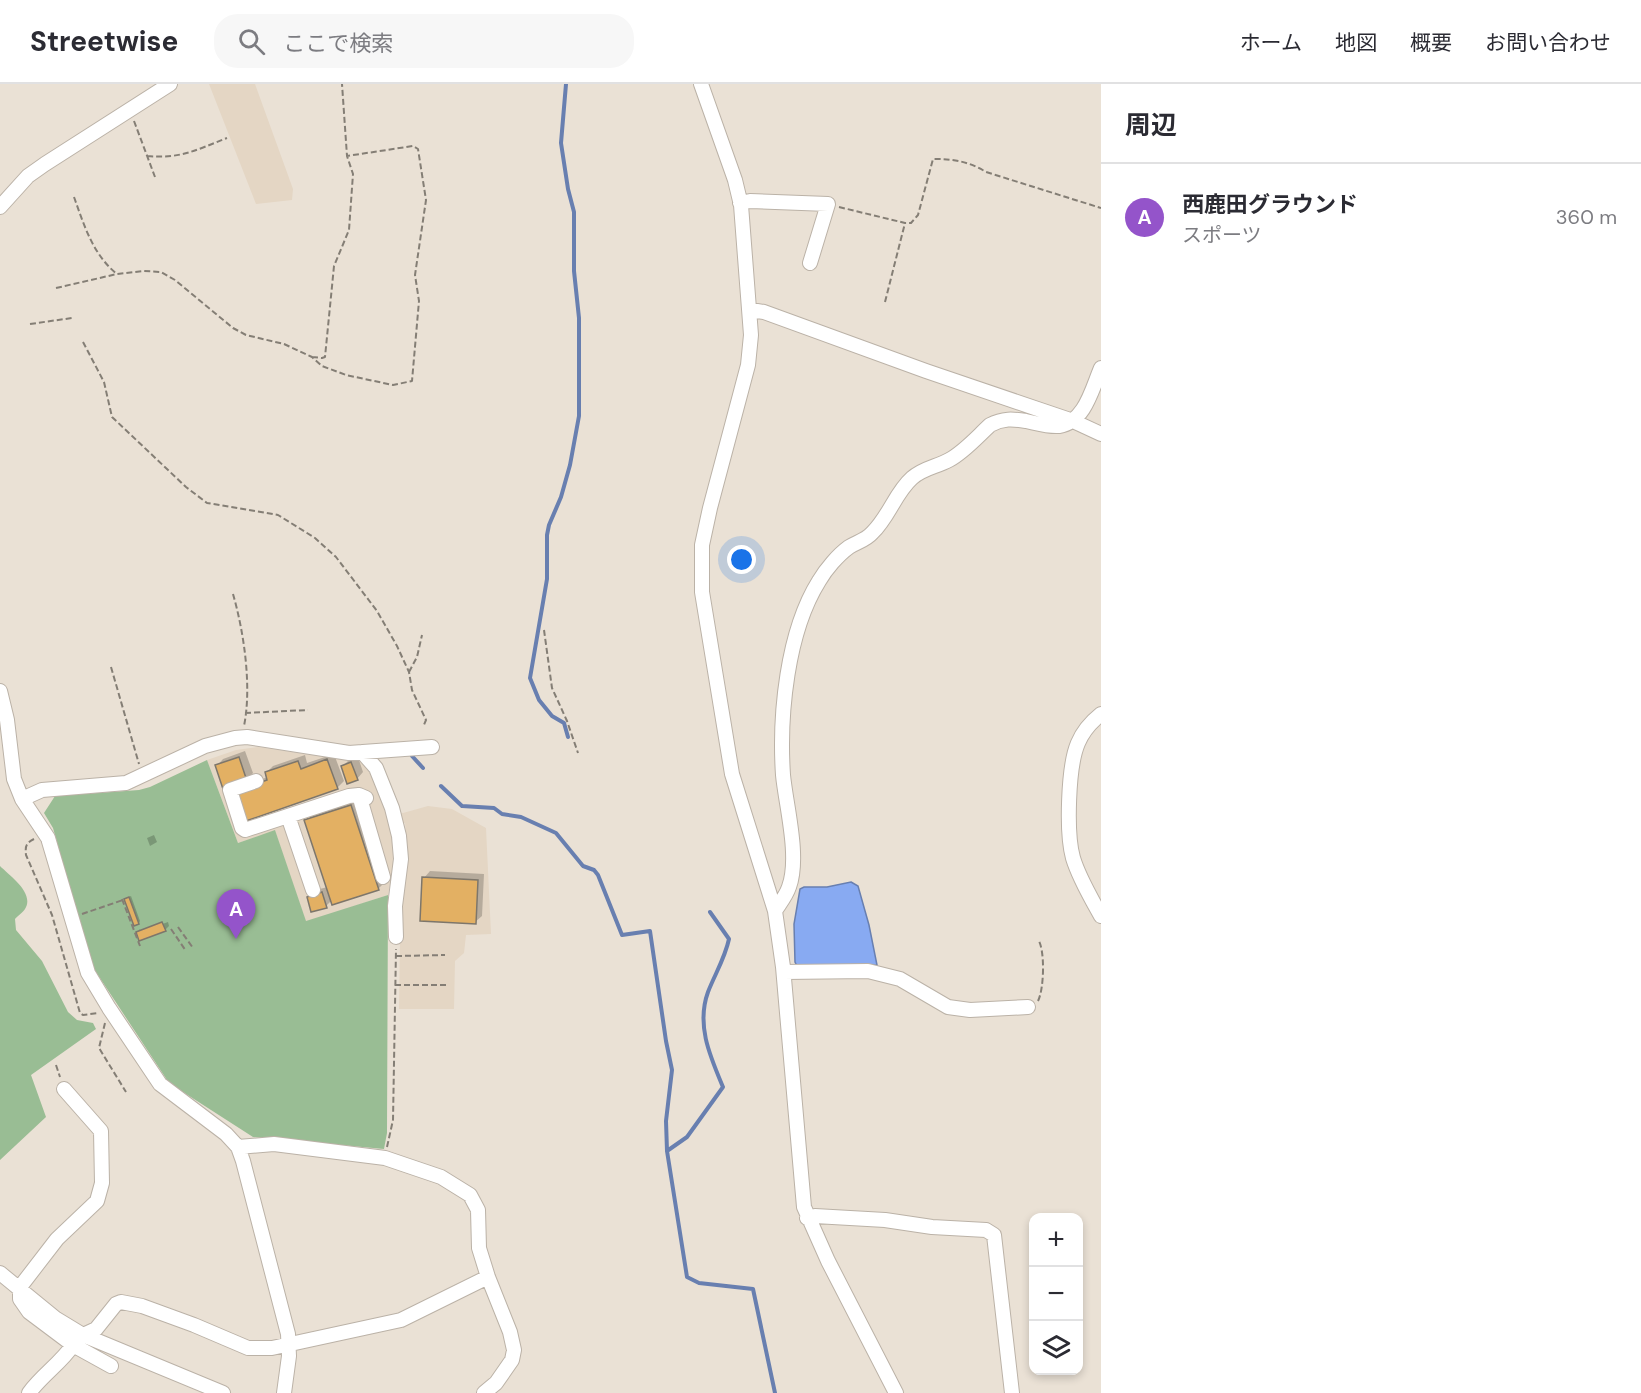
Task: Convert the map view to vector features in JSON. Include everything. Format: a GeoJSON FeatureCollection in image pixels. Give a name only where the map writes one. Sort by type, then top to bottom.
{"type":"FeatureCollection","features":[{"type":"Feature","properties":{"kind":"street"},"geometry":{"type":"LineString","coordinates":[[0,207],[28,176],[58,154],[170,84]]}},
{"type":"Feature","properties":{"kind":"street"},"geometry":{"type":"LineString","coordinates":[[701,84],[735,180],[740,203],[751,310],[748,365],[702,545],[702,592],[732,774],[775,911],[784,972],[802,1199],[807,1218],[896,1393]]}},
{"type":"Feature","properties":{"kind":"street"},"geometry":{"type":"LineString","coordinates":[[740,203],[828,204],[810,262]]}},
{"type":"Feature","properties":{"kind":"street"},"geometry":{"type":"LineString","coordinates":[[751,310],[764,312],[1073,421],[1101,434]]}},
{"type":"Feature","properties":{"kind":"street"},"geometry":{"type":"LineString","coordinates":[[775,911],[790,885],[791,867],[792,837],[783,774],[786,685],[796,632],[819,580],[849,547],[866,539],[880,525],[910,480],[926,469],[950,460],[990,425],[997,421],[1013,419],[1059,426],[1073,421],[1088,400],[1101,368]]}},
{"type":"Feature","properties":{"kind":"street"},"geometry":{"type":"LineString","coordinates":[[0,691],[7,720],[14,779],[22,799],[45,832],[88,973],[107,1010],[160,1084],[226,1134],[238,1147],[288,1334],[284,1393]]}},
{"type":"Feature","properties":{"kind":"street"},"geometry":{"type":"LineString","coordinates":[[1101,714],[1090,723],[1074,754],[1069,826],[1074,861],[1101,916]]}},
{"type":"Feature","properties":{"kind":"street"},"geometry":{"type":"LineString","coordinates":[[22,799],[42,790],[126,783],[186,753],[235,738],[254,738],[334,752],[432,747]]}},
{"type":"Feature","properties":{"kind":"street"},"geometry":{"type":"LineString","coordinates":[[362,752],[376,768],[392,808],[399,836],[401,859],[395,906],[396,937]]}},
{"type":"Feature","properties":{"kind":"street"},"geometry":{"type":"LineString","coordinates":[[256,781],[230,790],[242,828],[245,830],[349,796],[363,797],[383,878]]}},
{"type":"Feature","properties":{"kind":"street"},"geometry":{"type":"LineString","coordinates":[[288,816],[313,868],[314,890]]}},
{"type":"Feature","properties":{"kind":"street"},"geometry":{"type":"LineString","coordinates":[[784,972],[868,971],[900,979],[948,1007],[970,1010],[1028,1007]]}},
{"type":"Feature","properties":{"kind":"street"},"geometry":{"type":"LineString","coordinates":[[20,1287],[57,1239],[97,1201],[101,1192],[101,1131],[64,1089]]}},
{"type":"Feature","properties":{"kind":"street"},"geometry":{"type":"LineString","coordinates":[[238,1147],[274,1144],[385,1158],[441,1177],[470,1195],[478,1210],[479,1248],[510,1332],[514,1350],[512,1359],[496,1383],[484,1393]]}},
{"type":"Feature","properties":{"kind":"street"},"geometry":{"type":"LineString","coordinates":[[807,1218],[815,1216],[885,1220],[932,1227],[986,1230],[994,1235],[1012,1393]]}},
{"type":"Feature","properties":{"kind":"street"},"geometry":{"type":"LineString","coordinates":[[0,1273],[20,1287],[78,1340],[111,1366]]}},
{"type":"Feature","properties":{"kind":"street"},"geometry":{"type":"LineString","coordinates":[[29,1393],[78,1340],[96,1329],[116,1304],[121,1302],[142,1306],[248,1348],[272,1348],[401,1320],[488,1277]]}},
{"type":"Feature","properties":{"kind":"street"},"geometry":{"type":"LineString","coordinates":[[78,1340],[223,1393]]}},
{"type":"Feature","properties":{"kind":"path"},"geometry":{"type":"LineString","coordinates":[[312,357],[325,357],[334,266],[350,230],[353,174],[347,156],[342,84]]}},
{"type":"Feature","properties":{"kind":"path"},"geometry":{"type":"LineString","coordinates":[[129,110],[155,177]]}},
{"type":"Feature","properties":{"kind":"path"},"geometry":{"type":"LineString","coordinates":[[147,156],[169,158],[227,138]]}},
{"type":"Feature","properties":{"kind":"path"},"geometry":{"type":"LineString","coordinates":[[56,288],[117,274],[144,271],[169,275],[233,328],[246,334],[284,344],[312,357],[322,366],[346,375],[393,385],[412,381],[419,301],[415,275],[426,200],[418,149],[413,146],[347,156]]}},
{"type":"Feature","properties":{"kind":"path"},"geometry":{"type":"LineString","coordinates":[[828,204],[911,223],[918,215],[933,159],[954,159],[970,163],[986,172],[1101,208]]}},
{"type":"Feature","properties":{"kind":"path"},"geometry":{"type":"LineString","coordinates":[[74,197],[89,240],[117,274]]}},
{"type":"Feature","properties":{"kind":"path"},"geometry":{"type":"LineString","coordinates":[[885,302],[905,223]]}},
{"type":"Feature","properties":{"kind":"path"},"geometry":{"type":"LineString","coordinates":[[30,324],[72,318]]}},
{"type":"Feature","properties":{"kind":"path"},"geometry":{"type":"LineString","coordinates":[[82,342],[104,382],[112,417],[118,426],[186,487],[207,503],[278,515],[315,538],[336,557],[377,610],[409,672],[412,690],[426,720],[423,727]]}},
{"type":"Feature","properties":{"kind":"path"},"geometry":{"type":"LineString","coordinates":[[233,594],[240,616],[248,695],[245,724],[235,738]]}},
{"type":"Feature","properties":{"kind":"path"},"geometry":{"type":"LineString","coordinates":[[544,630],[552,688],[578,753]]}},
{"type":"Feature","properties":{"kind":"path"},"geometry":{"type":"LineString","coordinates":[[409,672],[417,657],[422,635]]}},
{"type":"Feature","properties":{"kind":"path"},"geometry":{"type":"LineString","coordinates":[[111,667],[143,776]]}},
{"type":"Feature","properties":{"kind":"path"},"geometry":{"type":"LineString","coordinates":[[245,713],[308,710]]}},
{"type":"Feature","properties":{"kind":"path"},"geometry":{"type":"LineString","coordinates":[[45,832],[28,843],[25,847],[26,855],[52,915],[80,1013],[83,1015],[107,1010],[99,1048],[126,1092]]}},
{"type":"Feature","properties":{"kind":"path"},"geometry":{"type":"LineString","coordinates":[[80,914],[123,900],[140,946]]}},
{"type":"Feature","properties":{"kind":"path"},"geometry":{"type":"LineString","coordinates":[[178,927],[193,948]]}},
{"type":"Feature","properties":{"kind":"path"},"geometry":{"type":"LineString","coordinates":[[171,929],[186,951]]}},
{"type":"Feature","properties":{"kind":"path"},"geometry":{"type":"LineString","coordinates":[[385,1158],[393,1120],[396,937]]}},
{"type":"Feature","properties":{"kind":"path"},"geometry":{"type":"LineString","coordinates":[[1028,1007],[1040,999],[1043,948],[1039,941]]}},
{"type":"Feature","properties":{"kind":"path"},"geometry":{"type":"LineString","coordinates":[[396,956],[446,955]]}},
{"type":"Feature","properties":{"kind":"path"},"geometry":{"type":"LineString","coordinates":[[395,985],[446,985]]}},
{"type":"Feature","properties":{"kind":"shaded area"},"geometry":{"type":"Polygon","coordinates":[[[209,84],[255,84],[293,189],[292,200],[256,204],[209,84]]]}},
{"type":"Feature","properties":{"kind":"shaded area"},"geometry":{"type":"Polygon","coordinates":[[[258,747],[326,757],[367,760],[387,811],[403,813],[428,806],[452,809],[486,828],[491,934],[466,935],[464,953],[455,961],[454,1009],[399,1009],[400,940],[403,937],[403,897],[408,852],[405,823],[392,823],[393,866],[388,895],[306,922],[275,831],[238,843],[207,760],[236,750],[258,747]]]}},
{"type":"Feature","properties":{"kind":"green space"},"geometry":{"type":"Polygon","coordinates":[[[207,760],[238,843],[275,830],[306,921],[388,895],[387,1133],[384,1149],[253,1137],[169,1083],[92,966],[53,828],[44,813],[55,796],[139,790],[207,760]]]}},
{"type":"Feature","properties":{"kind":"green space"},"geometry":{"type":"Polygon","coordinates":[[[0,866],[20,885],[27,897],[25,909],[15,919],[16,930],[42,961],[68,1012],[77,1020],[93,1023],[96,1029],[31,1075],[46,1117],[0,1160],[0,866]]]}},
{"type":"Feature","properties":{"kind":"water"},"geometry":{"type":"Polygon","coordinates":[[[851,882],[858,886],[877,965],[797,966],[794,924],[800,889],[851,882]]]}},
{"type":"Feature","properties":{"kind":"building"},"geometry":{"type":"Polygon","coordinates":[[[239,757],[247,781],[223,789],[215,765],[239,757]]]}},
{"type":"Feature","properties":{"kind":"building"},"geometry":{"type":"Polygon","coordinates":[[[327,759],[338,789],[243,822],[233,792],[267,780],[265,772],[298,761],[301,769],[327,759]]]}},
{"type":"Feature","properties":{"kind":"building"},"geometry":{"type":"Polygon","coordinates":[[[351,762],[358,780],[347,784],[341,766],[351,762]]]}},
{"type":"Feature","properties":{"kind":"building"},"geometry":{"type":"Polygon","coordinates":[[[351,805],[379,890],[332,905],[304,820],[351,805]]]}},
{"type":"Feature","properties":{"kind":"building"},"geometry":{"type":"Polygon","coordinates":[[[422,877],[478,880],[476,924],[420,921],[422,877]]]}},
{"type":"Feature","properties":{"kind":"building"},"geometry":{"type":"Polygon","coordinates":[[[322,892],[327,908],[311,912],[307,897],[322,892]]]}},
{"type":"Feature","properties":{"kind":"building"},"geometry":{"type":"Polygon","coordinates":[[[129,897],[139,924],[134,926],[124,899],[129,897]]]}},
{"type":"Feature","properties":{"kind":"building"},"geometry":{"type":"Polygon","coordinates":[[[162,922],[166,931],[139,941],[136,932],[162,922]]]}},
{"type":"Feature","properties":{"kind":"waterway"},"geometry":{"type":"LineString","coordinates":[[566,84],[561,143],[574,212],[574,271],[579,318],[579,416],[570,465],[547,535],[547,579],[530,678],[539,700],[552,716],[564,723],[568,737]]}},
{"type":"Feature","properties":{"kind":"waterway"},"geometry":{"type":"LineString","coordinates":[[412,756],[423,768]]}},
{"type":"Feature","properties":{"kind":"waterway"},"geometry":{"type":"LineString","coordinates":[[441,786],[462,806],[494,808],[502,814],[521,817],[556,833],[583,866],[594,870],[598,875],[622,935],[650,931],[672,1070],[666,1121],[667,1151],[687,1277],[699,1283],[753,1289],[775,1393]]}},
{"type":"Feature","properties":{"kind":"waterway"},"geometry":{"type":"LineString","coordinates":[[667,1151],[687,1137],[723,1087],[709,1052],[703,1016],[708,992],[729,939],[710,912]]}},
{"type":"Feature","properties":{"kind":"place","name":"西鹿田グラウンド"},"geometry":{"type":"Point","coordinates":[236,939]}}]}
